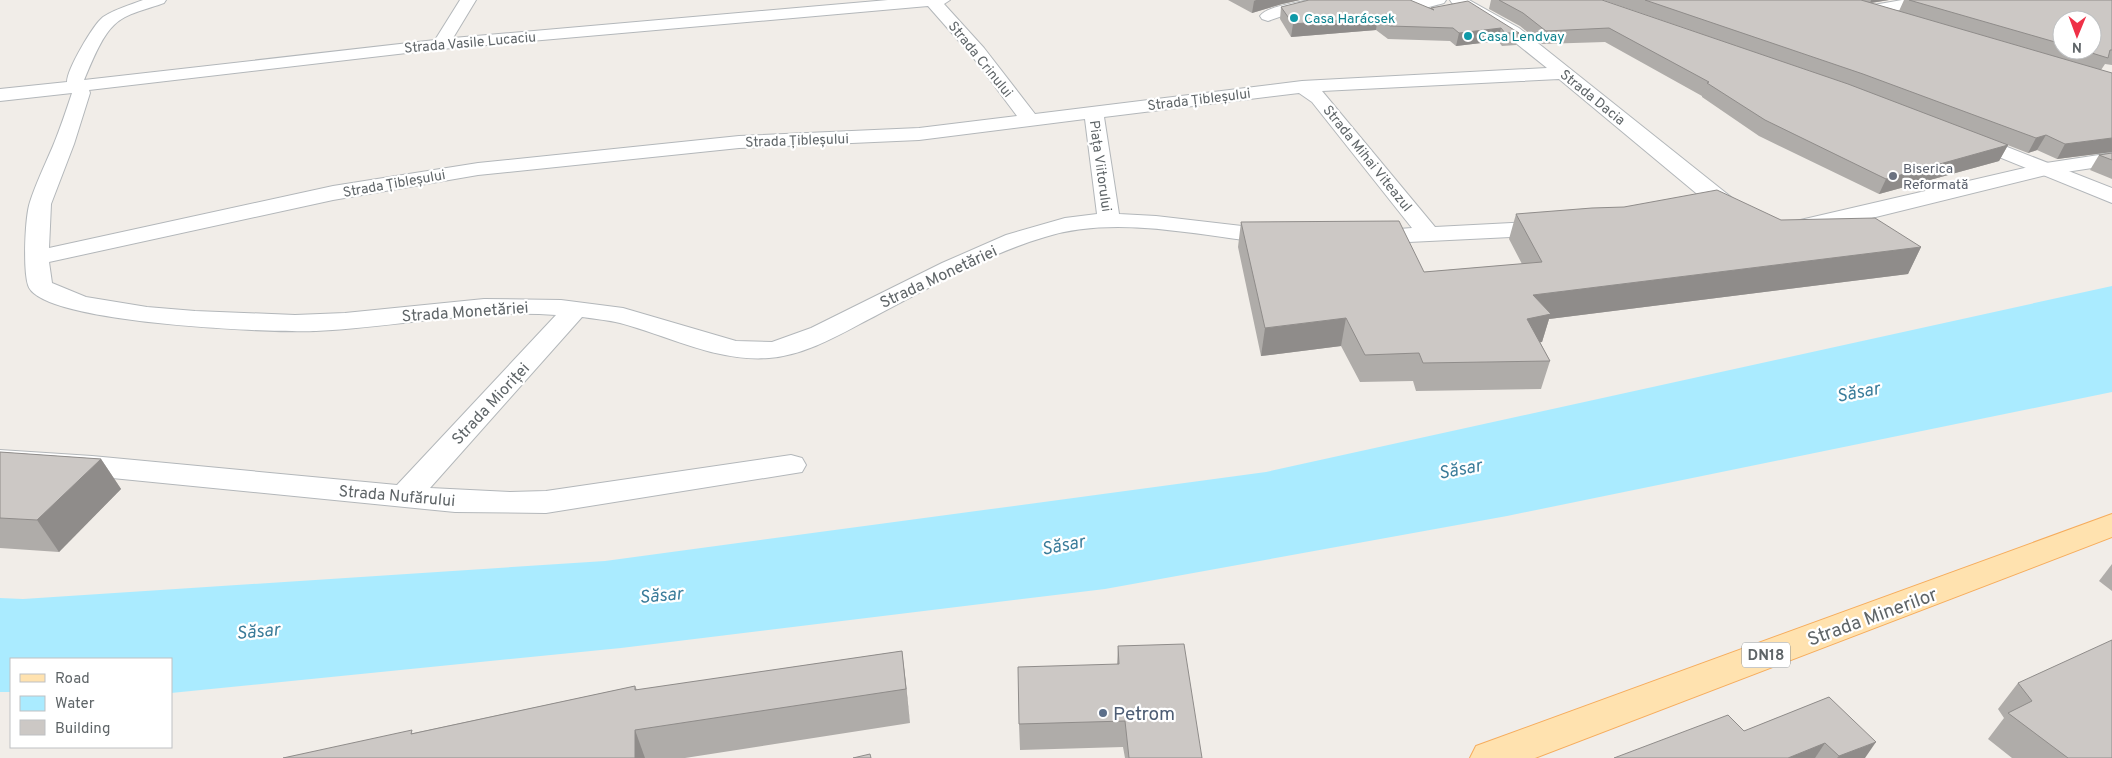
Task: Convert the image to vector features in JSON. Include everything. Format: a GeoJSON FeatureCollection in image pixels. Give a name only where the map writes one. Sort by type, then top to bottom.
{"type":"FeatureCollection","features":[{"type":"Feature","properties":{"kind":"main road","name":"Strada Minerilor"},"geometry":{"type":"LineString","coordinates":[[1490,758],[2112,525]]}},
{"type":"Feature","properties":{"kind":"street"},"geometry":{"type":"LineString","coordinates":[[76,86],[75,80],[89,50],[107,22],[120,14],[158,0]]}},
{"type":"Feature","properties":{"kind":"street"},"geometry":{"type":"LineString","coordinates":[[441,44],[468,0]]}},
{"type":"Feature","properties":{"kind":"street","name":"Strada Vasile Lucaciu"},"geometry":{"type":"LineString","coordinates":[[0,95],[441,44],[788,7],[937,0]]}},
{"type":"Feature","properties":{"kind":"street","name":"Strada Crinului"},"geometry":{"type":"LineString","coordinates":[[937,0],[1029,119]]}},
{"type":"Feature","properties":{"kind":"street"},"geometry":{"type":"LineString","coordinates":[[1268,16],[1284,10],[1332,0]]}},
{"type":"Feature","properties":{"kind":"street"},"geometry":{"type":"LineString","coordinates":[[1404,0],[1417,5],[1438,0]]}},
{"type":"Feature","properties":{"kind":"street","name":"Strada Dacia"},"geometry":{"type":"LineString","coordinates":[[1458,0],[1513,32],[1722,203]]}},
{"type":"Feature","properties":{"kind":"street"},"geometry":{"type":"LineString","coordinates":[[1905,21],[1859,8],[1932,0]]}},
{"type":"Feature","properties":{"kind":"street","name":"Strada Țibleșului"},"geometry":{"type":"LineString","coordinates":[[37,258],[333,193],[478,168],[739,142],[919,134],[1094,111],[1302,87],[1563,74]]}},
{"type":"Feature","properties":{"kind":"street","name":"Strada Monetăriei"},"geometry":{"type":"LineString","coordinates":[[76,86],[81,93],[64,144],[40,204],[37,258],[40,286],[54,296],[80,305],[171,318],[315,323],[466,308],[536,306],[621,315],[699,339],[743,350],[773,350],[814,335],[996,248],[1037,232],[1072,223],[1156,224],[1253,236],[1301,238]]}},
{"type":"Feature","properties":{"kind":"street","name":"Strada Mihai Viteazul"},"geometry":{"type":"LineString","coordinates":[[1302,87],[1320,98],[1429,234]]}},
{"type":"Feature","properties":{"kind":"street","name":"Piața Viitorului"},"geometry":{"type":"LineString","coordinates":[[1094,111],[1108,222]]}},
{"type":"Feature","properties":{"kind":"street"},"geometry":{"type":"LineString","coordinates":[[1951,131],[2112,196]]}},
{"type":"Feature","properties":{"kind":"street"},"geometry":{"type":"LineString","coordinates":[[1783,228],[1823,223],[2046,169],[2112,159]]}},
{"type":"Feature","properties":{"kind":"street"},"geometry":{"type":"LineString","coordinates":[[1694,208],[1722,203],[1746,220],[1754,222]]}},
{"type":"Feature","properties":{"kind":"street"},"geometry":{"type":"LineString","coordinates":[[1344,238],[1538,229],[1575,225]]}},
{"type":"Feature","properties":{"kind":"street","name":"Strada Mioriței"},"geometry":{"type":"LineString","coordinates":[[405,496],[575,310]]}},
{"type":"Feature","properties":{"kind":"street","name":"Strada Nufărului"},"geometry":{"type":"LineString","coordinates":[[0,460],[92,466],[405,496],[510,503],[546,502],[792,465]]}},
{"type":"Feature","properties":{"kind":"water","name":"Săsar"},"geometry":{"type":"Polygon","coordinates":[[[2112,286],[2112,392],[1507,516],[1105,589],[621,648],[172,693],[172,658],[10,658],[10,692],[0,692],[0,598],[23,599],[605,561],[1266,472],[2112,286]]]}},
{"type":"Feature","properties":{"kind":"building"},"geometry":{"type":"Polygon","coordinates":[[[1309,0],[1410,0],[1434,10],[1431,8],[1468,1],[1519,33],[1505,33],[1501,28],[1459,33],[1453,28],[1390,26],[1378,17],[1293,24],[1281,7],[1309,0]]]}},
{"type":"Feature","properties":{"kind":"building"},"geometry":{"type":"Polygon","coordinates":[[[1499,0],[1602,0],[1848,84],[2008,145],[1886,179],[1765,120],[1707,83],[1709,82],[1609,28],[1546,31],[1523,13],[1499,0]]]}},
{"type":"Feature","properties":{"kind":"building"},"geometry":{"type":"Polygon","coordinates":[[[1645,0],[1861,0],[2052,56],[2052,60],[2067,60],[2112,73],[2112,138],[2065,144],[2046,135],[2036,138],[1863,74],[1645,0]]]}},
{"type":"Feature","properties":{"kind":"building"},"geometry":{"type":"Polygon","coordinates":[[[1909,0],[2112,0],[2112,50],[2110,50],[2108,58],[2102,56],[2102,10],[2052,10],[2052,41],[1909,0]]]}},
{"type":"Feature","properties":{"kind":"building"},"geometry":{"type":"Polygon","coordinates":[[[2112,153],[2112,160],[2099,155],[2112,153]]]}},
{"type":"Feature","properties":{"kind":"building"},"geometry":{"type":"Polygon","coordinates":[[[1717,190],[1781,220],[1875,218],[1921,247],[1533,295],[1551,314],[1527,319],[1550,361],[1423,363],[1419,353],[1365,355],[1346,318],[1265,328],[1241,222],[1399,221],[1424,272],[1542,262],[1516,214],[1624,207],[1717,190]]]}},
{"type":"Feature","properties":{"kind":"building"},"geometry":{"type":"Polygon","coordinates":[[[0,452],[101,459],[37,520],[0,518],[0,452]]]}},
{"type":"Feature","properties":{"kind":"building"},"geometry":{"type":"Polygon","coordinates":[[[2112,640],[2112,758],[2068,758],[2008,713],[2032,701],[2018,683],[2112,640]]]}},
{"type":"Feature","properties":{"kind":"building","name":"Petrom"},"geometry":{"type":"Polygon","coordinates":[[[1184,644],[1202,758],[1129,758],[1125,721],[1019,724],[1018,667],[1119,664],[1118,646],[1184,644]]]}},
{"type":"Feature","properties":{"kind":"building"},"geometry":{"type":"Polygon","coordinates":[[[902,651],[906,689],[635,730],[635,758],[283,758],[412,730],[411,734],[635,686],[635,690],[902,651]]]}},
{"type":"Feature","properties":{"kind":"building"},"geometry":{"type":"Polygon","coordinates":[[[1829,697],[1876,742],[1839,756],[1825,743],[1788,758],[1614,758],[1728,715],[1744,731],[1829,697]]]}},
{"type":"Feature","properties":{"kind":"building"},"geometry":{"type":"Polygon","coordinates":[[[870,754],[871,758],[853,758],[870,754]]]}},
{"type":"Feature","properties":{"kind":"place","name":"Casa Harácsek"},"geometry":{"type":"Point","coordinates":[1294,18]}},
{"type":"Feature","properties":{"kind":"place","name":"Casa Lendvay"},"geometry":{"type":"Point","coordinates":[1468,36]}},
{"type":"Feature","properties":{"kind":"place","name":"Biserica Reformată"},"geometry":{"type":"Point","coordinates":[1893,176]}},
{"type":"Feature","properties":{"kind":"place","name":"Petrom"},"geometry":{"type":"Point","coordinates":[1103,713]}}]}
